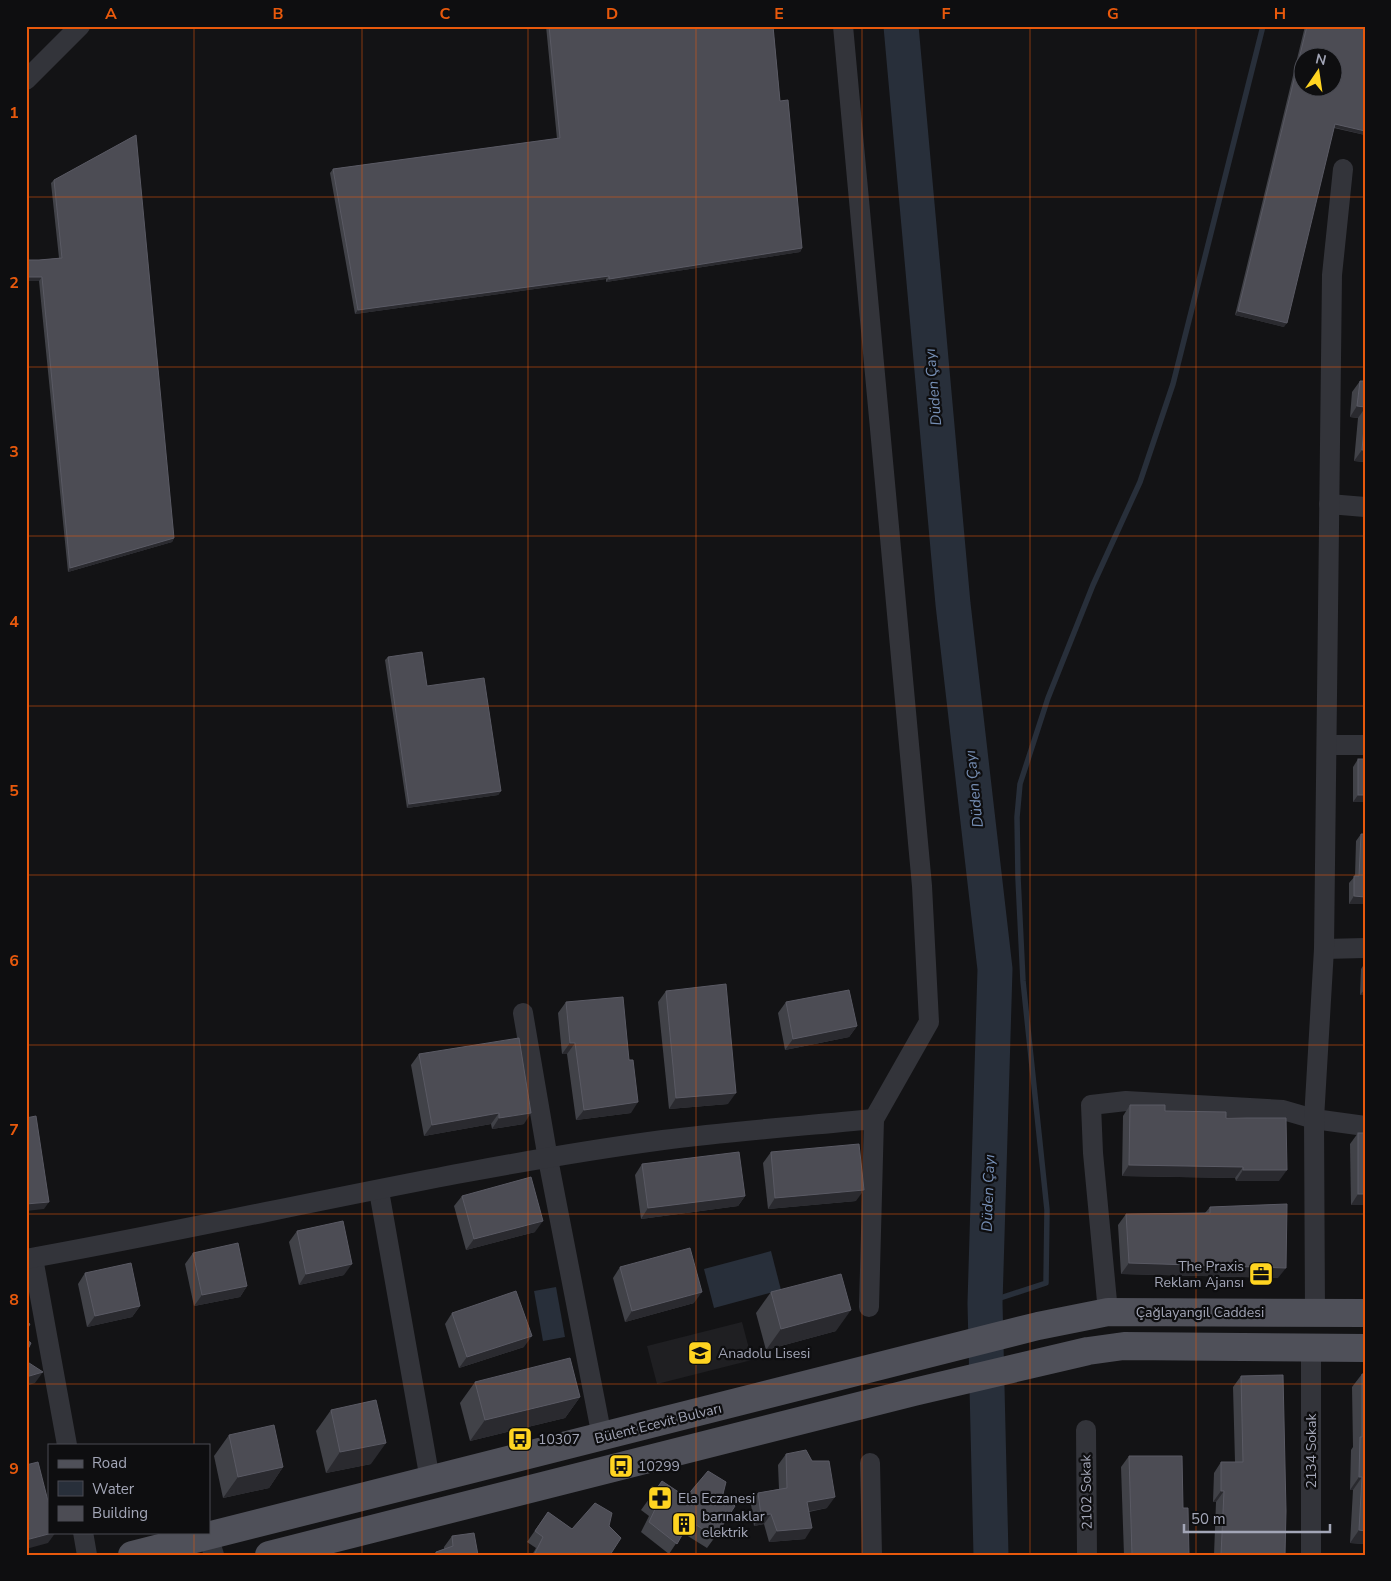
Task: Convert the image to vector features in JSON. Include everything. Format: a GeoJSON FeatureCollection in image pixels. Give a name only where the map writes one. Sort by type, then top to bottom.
{"type":"FeatureCollection","features":[{"type":"Feature","properties":{"kind":"main road","name":"Çağlayangil Caddesi"},"geometry":{"type":"LineString","coordinates":[[1038,1326],[1108,1312],[1365,1313]]}},
{"type":"Feature","properties":{"kind":"main road","name":"Bülent Ecevit Bulvarı"},"geometry":{"type":"LineString","coordinates":[[132,1555],[211,1545],[430,1480],[1038,1326]]}},
{"type":"Feature","properties":{"kind":"main road"},"geometry":{"type":"LineString","coordinates":[[269,1555],[914,1392],[1088,1351],[1124,1346],[1365,1348]]}},
{"type":"Feature","properties":{"kind":"street"},"geometry":{"type":"LineString","coordinates":[[26,80],[80,26]]}},
{"type":"Feature","properties":{"kind":"street"},"geometry":{"type":"LineString","coordinates":[[843,26],[922,886],[929,1022],[874,1119],[869,1307]]}},
{"type":"Feature","properties":{"kind":"street"},"geometry":{"type":"LineString","coordinates":[[1315,1313],[1314,1119],[1324,949],[1332,275],[1342,169]]}},
{"type":"Feature","properties":{"kind":"street"},"geometry":{"type":"LineString","coordinates":[[1329,504],[1365,507]]}},
{"type":"Feature","properties":{"kind":"street"},"geometry":{"type":"LineString","coordinates":[[1327,745],[1365,745]]}},
{"type":"Feature","properties":{"kind":"street"},"geometry":{"type":"LineString","coordinates":[[1324,949],[1365,948]]}},
{"type":"Feature","properties":{"kind":"street"},"geometry":{"type":"LineString","coordinates":[[523,1013],[548,1159],[602,1437]]}},
{"type":"Feature","properties":{"kind":"street"},"geometry":{"type":"LineString","coordinates":[[1108,1312],[1094,1153],[1092,1105],[1126,1101],[1273,1109],[1314,1119],[1365,1126]]}},
{"type":"Feature","properties":{"kind":"street"},"geometry":{"type":"LineString","coordinates":[[67,1444],[30,1258],[548,1159],[664,1140],[874,1119]]}},
{"type":"Feature","properties":{"kind":"street"},"geometry":{"type":"LineString","coordinates":[[379,1191],[430,1480]]}},
{"type":"Feature","properties":{"kind":"street","name":"2134 Sokak"},"geometry":{"type":"LineString","coordinates":[[1311,1348],[1311,1555]]}},
{"type":"Feature","properties":{"kind":"street","name":"2102 Sokak"},"geometry":{"type":"LineString","coordinates":[[1086,1430],[1087,1555]]}},
{"type":"Feature","properties":{"kind":"street"},"geometry":{"type":"LineString","coordinates":[[870,1463],[872,1555]]}},
{"type":"Feature","properties":{"kind":"street"},"geometry":{"type":"LineString","coordinates":[[83,1534],[87,1555]]}},
{"type":"Feature","properties":{"kind":"shaded area","name":"Anadolu Lisesi"},"geometry":{"type":"Polygon","coordinates":[[[742,1322],[752,1360],[657,1384],[647,1346],[742,1322]]]}},
{"type":"Feature","properties":{"kind":"water"},"geometry":{"type":"Polygon","coordinates":[[[771,1251],[781,1290],[714,1308],[704,1269],[771,1251]]]}},
{"type":"Feature","properties":{"kind":"water"},"geometry":{"type":"Polygon","coordinates":[[[556,1287],[565,1337],[543,1341],[534,1291],[556,1287]]]}},
{"type":"Feature","properties":{"kind":"building"},"geometry":{"type":"Polygon","coordinates":[[[549,26],[773,26],[780,101],[788,100],[802,248],[609,279],[609,276],[358,310],[333,169],[560,138],[549,26]]]}},
{"type":"Feature","properties":{"kind":"building"},"geometry":{"type":"Polygon","coordinates":[[[1307,26],[1365,26],[1365,131],[1335,124],[1287,323],[1238,311],[1294,80],[1294,98],[1344,98],[1344,48],[1302,48],[1307,26]]]}},
{"type":"Feature","properties":{"kind":"building"},"geometry":{"type":"Polygon","coordinates":[[[136,135],[174,538],[70,568],[42,277],[26,277],[26,260],[62,258],[54,180],[136,135]]]}},
{"type":"Feature","properties":{"kind":"building"},"geometry":{"type":"Polygon","coordinates":[[[1360,381],[1365,381],[1365,407],[1357,406],[1360,381]]]}},
{"type":"Feature","properties":{"kind":"building"},"geometry":{"type":"Polygon","coordinates":[[[1365,417],[1365,450],[1362,450],[1365,417]]]}},
{"type":"Feature","properties":{"kind":"building"},"geometry":{"type":"Polygon","coordinates":[[[422,652],[427,686],[484,678],[501,791],[409,804],[388,657],[422,652]]]}},
{"type":"Feature","properties":{"kind":"building"},"geometry":{"type":"Polygon","coordinates":[[[1358,759],[1365,759],[1365,795],[1358,795],[1358,759]]]}},
{"type":"Feature","properties":{"kind":"building"},"geometry":{"type":"Polygon","coordinates":[[[1361,834],[1365,834],[1365,897],[1354,896],[1354,876],[1359,876],[1361,834]]]}},
{"type":"Feature","properties":{"kind":"building"},"geometry":{"type":"Polygon","coordinates":[[[726,984],[736,1093],[676,1098],[666,991],[726,984]]]}},
{"type":"Feature","properties":{"kind":"building"},"geometry":{"type":"Polygon","coordinates":[[[849,990],[857,1026],[793,1039],[786,1002],[849,990]]]}},
{"type":"Feature","properties":{"kind":"building"},"geometry":{"type":"Polygon","coordinates":[[[623,997],[629,1060],[633,1060],[638,1102],[584,1110],[575,1043],[570,1043],[566,1002],[623,997]]]}},
{"type":"Feature","properties":{"kind":"building"},"geometry":{"type":"Polygon","coordinates":[[[519,1038],[531,1113],[499,1118],[499,1113],[432,1125],[419,1054],[519,1038]]]}},
{"type":"Feature","properties":{"kind":"building"},"geometry":{"type":"Polygon","coordinates":[[[1130,1105],[1165,1105],[1165,1111],[1226,1112],[1226,1118],[1286,1118],[1287,1170],[1243,1170],[1243,1167],[1129,1165],[1130,1105]]]}},
{"type":"Feature","properties":{"kind":"building"},"geometry":{"type":"Polygon","coordinates":[[[36,1116],[49,1202],[26,1204],[26,1118],[36,1116]]]}},
{"type":"Feature","properties":{"kind":"building"},"geometry":{"type":"Polygon","coordinates":[[[1358,1133],[1365,1133],[1365,1194],[1358,1194],[1358,1133]]]}},
{"type":"Feature","properties":{"kind":"building"},"geometry":{"type":"Polygon","coordinates":[[[859,1144],[864,1190],[775,1198],[771,1152],[859,1144]]]}},
{"type":"Feature","properties":{"kind":"building"},"geometry":{"type":"Polygon","coordinates":[[[739,1152],[745,1196],[648,1208],[642,1164],[739,1152]]]}},
{"type":"Feature","properties":{"kind":"building"},"geometry":{"type":"Polygon","coordinates":[[[531,1177],[543,1221],[474,1239],[462,1196],[531,1177]]]}},
{"type":"Feature","properties":{"kind":"building"},"geometry":{"type":"Polygon","coordinates":[[[1287,1204],[1286,1268],[1129,1263],[1126,1214],[1210,1213],[1210,1207],[1287,1204]]]}},
{"type":"Feature","properties":{"kind":"building"},"geometry":{"type":"Polygon","coordinates":[[[343,1221],[352,1264],[306,1274],[297,1231],[343,1221]]]}},
{"type":"Feature","properties":{"kind":"building"},"geometry":{"type":"Polygon","coordinates":[[[238,1243],[247,1286],[202,1295],[193,1253],[238,1243]]]}},
{"type":"Feature","properties":{"kind":"building"},"geometry":{"type":"Polygon","coordinates":[[[690,1248],[702,1292],[632,1311],[620,1267],[690,1248]]]}},
{"type":"Feature","properties":{"kind":"building"},"geometry":{"type":"Polygon","coordinates":[[[131,1263],[140,1306],[95,1316],[85,1273],[131,1263]]]}},
{"type":"Feature","properties":{"kind":"building"},"geometry":{"type":"Polygon","coordinates":[[[841,1274],[851,1310],[781,1329],[771,1292],[841,1274]]]}},
{"type":"Feature","properties":{"kind":"building"},"geometry":{"type":"Polygon","coordinates":[[[516,1291],[532,1336],[467,1357],[452,1313],[516,1291]]]}},
{"type":"Feature","properties":{"kind":"building"},"geometry":{"type":"Polygon","coordinates":[[[26,1322],[30,1324],[26,1331],[26,1322]]]}},
{"type":"Feature","properties":{"kind":"building"},"geometry":{"type":"Polygon","coordinates":[[[26,1339],[31,1343],[26,1353],[26,1339]]]}},
{"type":"Feature","properties":{"kind":"building"},"geometry":{"type":"Polygon","coordinates":[[[570,1358],[580,1397],[485,1420],[475,1382],[570,1358]]]}},
{"type":"Feature","properties":{"kind":"building"},"geometry":{"type":"Polygon","coordinates":[[[26,1361],[43,1372],[26,1377],[26,1361]]]}},
{"type":"Feature","properties":{"kind":"building"},"geometry":{"type":"Polygon","coordinates":[[[1362,1374],[1365,1374],[1365,1531],[1359,1530],[1362,1477],[1359,1477],[1360,1437],[1362,1437],[1362,1374]]]}},
{"type":"Feature","properties":{"kind":"building"},"geometry":{"type":"Polygon","coordinates":[[[1283,1375],[1285,1555],[1221,1555],[1224,1491],[1221,1491],[1221,1462],[1243,1462],[1241,1376],[1283,1375]]]}},
{"type":"Feature","properties":{"kind":"building"},"geometry":{"type":"Polygon","coordinates":[[[376,1400],[386,1443],[340,1452],[331,1410],[376,1400]]]}},
{"type":"Feature","properties":{"kind":"building"},"geometry":{"type":"Polygon","coordinates":[[[274,1425],[283,1467],[238,1477],[229,1435],[274,1425]]]}},
{"type":"Feature","properties":{"kind":"building"},"geometry":{"type":"Polygon","coordinates":[[[806,1450],[812,1461],[829,1461],[835,1497],[807,1502],[812,1528],[777,1531],[771,1514],[761,1515],[758,1493],[787,1488],[786,1454],[806,1450]]]}},
{"type":"Feature","properties":{"kind":"building"},"geometry":{"type":"Polygon","coordinates":[[[1129,1456],[1182,1456],[1183,1508],[1188,1508],[1189,1555],[1132,1555],[1129,1456]]]}},
{"type":"Feature","properties":{"kind":"building"},"geometry":{"type":"Polygon","coordinates":[[[38,1462],[48,1501],[48,1534],[26,1540],[26,1465],[38,1462]]]}},
{"type":"Feature","properties":{"kind":"building","name":"barınaklar elektrik"},"geometry":{"type":"Polygon","coordinates":[[[708,1471],[726,1482],[723,1494],[735,1506],[715,1537],[690,1521],[677,1544],[649,1522],[657,1505],[649,1499],[662,1481],[686,1497],[708,1471]]]}},
{"type":"Feature","properties":{"kind":"building"},"geometry":{"type":"Polygon","coordinates":[[[595,1503],[612,1513],[609,1526],[621,1538],[610,1555],[580,1555],[576,1553],[575,1555],[538,1555],[535,1553],[543,1537],[535,1531],[548,1512],[572,1529],[595,1503]]]}},
{"type":"Feature","properties":{"kind":"building"},"geometry":{"type":"Polygon","coordinates":[[[474,1533],[478,1555],[436,1555],[436,1552],[453,1546],[452,1536],[474,1533]]]}},
{"type":"Feature","properties":{"kind":"waterway","name":"Düden Çayı"},"geometry":{"type":"LineString","coordinates":[[901,26],[953,604],[995,969],[985,1303],[991,1555]]}},
{"type":"Feature","properties":{"kind":"waterway"},"geometry":{"type":"LineString","coordinates":[[985,1303],[1046,1283],[1047,1210],[1023,981],[1017,817],[1020,784],[1048,698],[1093,585],[1140,482],[1173,384],[1263,26]]}},
{"type":"Feature","properties":{"kind":"place","name":"The Praxis Reklam Ajansı"},"geometry":{"type":"Point","coordinates":[1261,1274]}},
{"type":"Feature","properties":{"kind":"place","name":"Anadolu Lisesi"},"geometry":{"type":"Point","coordinates":[700,1353]}},
{"type":"Feature","properties":{"kind":"place","name":"10307"},"geometry":{"type":"Point","coordinates":[520,1439]}},
{"type":"Feature","properties":{"kind":"place","name":"10299"},"geometry":{"type":"Point","coordinates":[621,1466]}},
{"type":"Feature","properties":{"kind":"place","name":"Ela Eczanesi"},"geometry":{"type":"Point","coordinates":[660,1498]}},
{"type":"Feature","properties":{"kind":"place","name":"barınaklar elektrik"},"geometry":{"type":"Point","coordinates":[684,1524]}}]}
